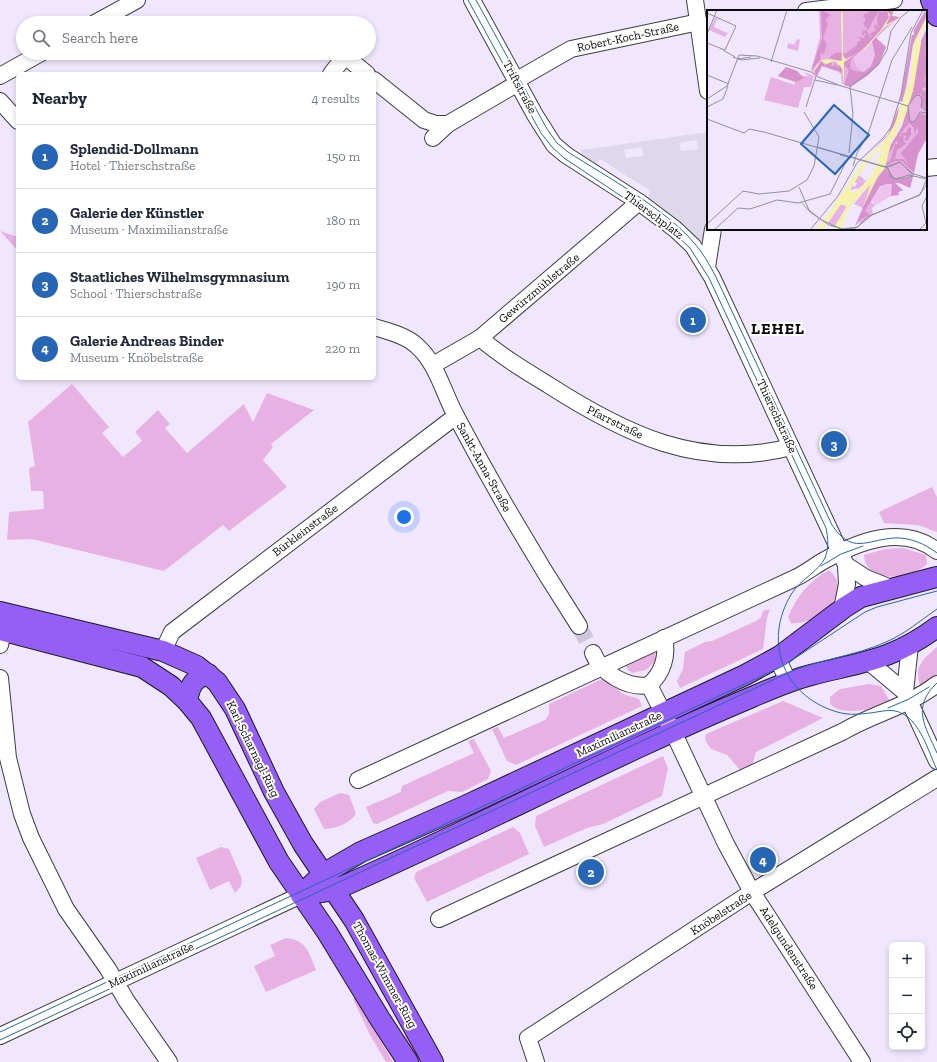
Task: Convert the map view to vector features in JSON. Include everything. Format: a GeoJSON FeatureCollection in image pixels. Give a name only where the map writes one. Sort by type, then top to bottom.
{"type":"FeatureCollection","features":[{"type":"Feature","properties":{"kind":"main road"},"geometry":{"type":"LineString","coordinates":[[931,0],[937,16]]}},
{"type":"Feature","properties":{"kind":"main road","name":"Maximilianstraße"},"geometry":{"type":"LineString","coordinates":[[302,895],[334,890],[668,723],[745,675],[779,657],[842,609],[861,597],[937,577]]}},
{"type":"Feature","properties":{"kind":"main road","name":"Maximilianstraße"},"geometry":{"type":"LineString","coordinates":[[302,895],[323,874],[361,852],[465,806],[668,723],[810,675],[869,662],[910,645],[937,627]]}},
{"type":"Feature","properties":{"kind":"main road","name":"Karl-Scharnagl-Ring"},"geometry":{"type":"LineString","coordinates":[[1,629],[163,651],[197,666],[208,674],[224,690],[235,709],[274,792],[303,844],[334,890]]}},
{"type":"Feature","properties":{"kind":"main road","name":"Karl-Scharnagl-Ring"},"geometry":{"type":"LineString","coordinates":[[1,629],[142,667],[171,686],[202,718],[278,862],[302,895]]}},
{"type":"Feature","properties":{"kind":"main road"},"geometry":{"type":"LineString","coordinates":[[187,701],[189,690],[193,681],[208,674]]}},
{"type":"Feature","properties":{"kind":"main road","name":"Thomas-Wimmer-Ring"},"geometry":{"type":"LineString","coordinates":[[334,890],[354,920],[433,1062]]}},
{"type":"Feature","properties":{"kind":"main road","name":"Thomas-Wimmer-Ring"},"geometry":{"type":"LineString","coordinates":[[302,895],[327,932],[408,1062]]}},
{"type":"Feature","properties":{"kind":"main road"},"geometry":{"type":"LineString","coordinates":[[380,1019],[399,1023],[406,1014]]}},
{"type":"Feature","properties":{"kind":"street"},"geometry":{"type":"LineString","coordinates":[[108,16],[137,0]]}},
{"type":"Feature","properties":{"kind":"street","name":"Triftstraße"},"geometry":{"type":"LineString","coordinates":[[472,0],[544,131],[554,145],[580,164]]}},
{"type":"Feature","properties":{"kind":"street"},"geometry":{"type":"LineString","coordinates":[[695,0],[702,23],[707,80]]}},
{"type":"Feature","properties":{"kind":"street"},"geometry":{"type":"LineString","coordinates":[[814,10],[894,0]]}},
{"type":"Feature","properties":{"kind":"street","name":"Robert-Koch-Straße"},"geometry":{"type":"LineString","coordinates":[[433,138],[448,124],[571,49],[702,23]]}},
{"type":"Feature","properties":{"kind":"street"},"geometry":{"type":"LineString","coordinates":[[0,76],[29,60]]}},
{"type":"Feature","properties":{"kind":"street"},"geometry":{"type":"LineString","coordinates":[[332,72],[341,60]]}},
{"type":"Feature","properties":{"kind":"street"},"geometry":{"type":"LineString","coordinates":[[349,60],[364,72]]}},
{"type":"Feature","properties":{"kind":"street"},"geometry":{"type":"LineString","coordinates":[[376,82],[424,120],[436,124],[448,124]]}},
{"type":"Feature","properties":{"kind":"street"},"geometry":{"type":"LineString","coordinates":[[0,101],[16,119]]}},
{"type":"Feature","properties":{"kind":"street","name":"Thierschplatz"},"geometry":{"type":"LineString","coordinates":[[580,164],[639,202],[684,237],[693,246],[707,267]]}},
{"type":"Feature","properties":{"kind":"street","name":"Gewürzmühlstraße"},"geometry":{"type":"LineString","coordinates":[[433,365],[480,338],[639,202]]}},
{"type":"Feature","properties":{"kind":"street"},"geometry":{"type":"LineString","coordinates":[[707,267],[713,230]]}},
{"type":"Feature","properties":{"kind":"street","name":"Thierschstraße"},"geometry":{"type":"LineString","coordinates":[[707,267],[843,558],[847,584],[842,609]]}},
{"type":"Feature","properties":{"kind":"street","name":"Sankt-Anna-Straße"},"geometry":{"type":"LineString","coordinates":[[376,328],[415,344],[433,365],[456,416],[507,509],[579,626]]}},
{"type":"Feature","properties":{"kind":"street","name":"Pfarrstraße"},"geometry":{"type":"LineString","coordinates":[[480,338],[496,352],[591,411],[627,430],[664,444],[702,452],[731,454],[757,454],[792,447]]}},
{"type":"Feature","properties":{"kind":"street","name":"Bürkleinstraße"},"geometry":{"type":"LineString","coordinates":[[163,651],[172,632],[456,416]]}},
{"type":"Feature","properties":{"kind":"street"},"geometry":{"type":"LineString","coordinates":[[358,780],[664,638],[843,558],[884,537],[908,537],[922,542],[937,551]]}},
{"type":"Feature","properties":{"kind":"street"},"geometry":{"type":"LineString","coordinates":[[843,558],[866,578],[891,588]]}},
{"type":"Feature","properties":{"kind":"street"},"geometry":{"type":"LineString","coordinates":[[593,653],[602,667],[627,683],[642,686],[649,685],[657,677],[663,665],[666,646],[664,638]]}},
{"type":"Feature","properties":{"kind":"street"},"geometry":{"type":"LineString","coordinates":[[910,645],[906,674],[908,697],[937,762]]}},
{"type":"Feature","properties":{"kind":"street"},"geometry":{"type":"LineString","coordinates":[[779,657],[781,666],[789,683]]}},
{"type":"Feature","properties":{"kind":"street"},"geometry":{"type":"LineString","coordinates":[[869,662],[908,697]]}},
{"type":"Feature","properties":{"kind":"street"},"geometry":{"type":"LineString","coordinates":[[0,678],[8,758],[24,820],[51,881],[66,909],[169,1062]]}},
{"type":"Feature","properties":{"kind":"street"},"geometry":{"type":"LineString","coordinates":[[439,919],[842,732],[862,720],[937,684]]}},
{"type":"Feature","properties":{"kind":"street"},"geometry":{"type":"LineString","coordinates":[[649,685],[668,723]]}},
{"type":"Feature","properties":{"kind":"street","name":"Adelgundenstraße"},"geometry":{"type":"LineString","coordinates":[[668,723],[726,844],[752,892],[862,1062]]}},
{"type":"Feature","properties":{"kind":"street","name":"Knöbelstraße"},"geometry":{"type":"LineString","coordinates":[[536,1062],[528,1038],[752,892],[937,778]]}},
{"type":"Feature","properties":{"kind":"street","name":"Maximilianstraße"},"geometry":{"type":"LineString","coordinates":[[0,1036],[302,895]]}},
{"type":"Feature","properties":{"kind":"shaded area"},"geometry":{"type":"Polygon","coordinates":[[[707,132],[707,212],[703,241],[700,242],[688,229],[647,198],[651,191],[600,159],[596,165],[581,155],[581,150],[707,132]],[[697,140],[679,143],[681,151],[698,149],[697,140]],[[642,147],[624,150],[626,158],[643,156],[642,147]]]}},
{"type":"Feature","properties":{"kind":"shaded area"},"geometry":{"type":"Polygon","coordinates":[[[0,231],[16,236],[16,249],[0,231]]]}},
{"type":"Feature","properties":{"kind":"shaded area"},"geometry":{"type":"Polygon","coordinates":[[[72,384],[109,427],[102,433],[123,457],[142,441],[135,432],[158,410],[170,424],[165,428],[187,453],[244,404],[253,422],[267,393],[314,410],[271,444],[273,447],[263,460],[287,487],[229,531],[223,525],[164,571],[32,539],[7,540],[9,512],[44,509],[43,491],[31,491],[29,468],[35,466],[28,422],[72,384]]]}},
{"type":"Feature","properties":{"kind":"shaded area"},"geometry":{"type":"Polygon","coordinates":[[[932,487],[937,497],[937,532],[918,525],[884,523],[879,512],[932,487]]]}},
{"type":"Feature","properties":{"kind":"shaded area"},"geometry":{"type":"Polygon","coordinates":[[[903,548],[926,555],[927,564],[911,573],[890,577],[872,572],[867,565],[864,555],[885,549],[903,548]]]}},
{"type":"Feature","properties":{"kind":"shaded area"},"geometry":{"type":"Polygon","coordinates":[[[829,570],[836,579],[838,588],[835,598],[830,606],[821,614],[811,619],[801,623],[791,623],[788,617],[795,602],[815,579],[829,570]]]}},
{"type":"Feature","properties":{"kind":"shaded area"},"geometry":{"type":"Polygon","coordinates":[[[770,609],[767,618],[763,649],[680,688],[677,681],[683,669],[685,652],[756,621],[761,617],[763,611],[770,609]]]}},
{"type":"Feature","properties":{"kind":"shaded area"},"geometry":{"type":"Polygon","coordinates":[[[937,647],[937,678],[921,687],[918,674],[920,664],[937,647]]]}},
{"type":"Feature","properties":{"kind":"shaded area"},"geometry":{"type":"Polygon","coordinates":[[[655,651],[656,661],[646,670],[632,673],[628,670],[624,663],[655,651]]]}},
{"type":"Feature","properties":{"kind":"shaded area"},"geometry":{"type":"Polygon","coordinates":[[[604,678],[623,694],[639,699],[642,706],[516,765],[507,761],[492,729],[498,727],[504,738],[545,720],[549,714],[549,704],[604,678]]]}},
{"type":"Feature","properties":{"kind":"shaded area"},"geometry":{"type":"Polygon","coordinates":[[[869,684],[881,686],[891,703],[877,708],[860,711],[843,710],[835,708],[830,704],[830,697],[840,689],[869,684]]]}},
{"type":"Feature","properties":{"kind":"shaded area"},"geometry":{"type":"Polygon","coordinates":[[[783,701],[823,718],[756,752],[752,766],[741,771],[727,755],[711,749],[705,740],[706,734],[783,701]]]}},
{"type":"Feature","properties":{"kind":"shaded area"},"geometry":{"type":"Polygon","coordinates":[[[474,739],[491,771],[488,779],[462,792],[448,791],[377,824],[373,823],[366,807],[401,792],[402,786],[474,753],[468,741],[474,739]]]}},
{"type":"Feature","properties":{"kind":"shaded area"},"geometry":{"type":"Polygon","coordinates":[[[663,756],[668,768],[662,796],[603,824],[587,828],[544,847],[535,826],[536,816],[663,756]]]}},
{"type":"Feature","properties":{"kind":"shaded area"},"geometry":{"type":"Polygon","coordinates":[[[340,793],[349,795],[356,814],[342,825],[324,829],[314,809],[320,802],[340,793]]]}},
{"type":"Feature","properties":{"kind":"shaded area"},"geometry":{"type":"Polygon","coordinates":[[[513,827],[520,833],[529,854],[427,902],[414,878],[416,872],[513,827]]]}},
{"type":"Feature","properties":{"kind":"shaded area"},"geometry":{"type":"Polygon","coordinates":[[[221,847],[229,849],[242,879],[241,886],[235,893],[229,881],[210,890],[196,858],[221,847]]]}},
{"type":"Feature","properties":{"kind":"shaded area"},"geometry":{"type":"Polygon","coordinates":[[[286,938],[299,941],[306,948],[316,970],[266,992],[254,966],[275,956],[270,945],[286,938]]]}},
{"type":"Feature","properties":{"kind":"shaded area"},"geometry":{"type":"Polygon","coordinates":[[[356,998],[393,1062],[386,1062],[370,1035],[353,999],[356,998]]]}},
{"type":"Feature","properties":{"kind":"shaded area"},"geometry":{"type":"Polygon","coordinates":[[[406,1034],[408,1034],[425,1062],[417,1062],[404,1039],[406,1034]]]}},
{"type":"Feature","properties":{"kind":"tunnel"},"geometry":{"type":"LineString","coordinates":[[579,626],[593,653]]}},
{"type":"Feature","properties":{"kind":"tram line"},"geometry":{"type":"LineString","coordinates":[[468,0],[541,133],[552,147],[564,158],[669,228],[690,248],[709,278],[826,528],[828,543],[825,558],[822,563],[795,588],[783,612],[779,631],[779,649],[784,666],[793,682],[805,695],[822,706],[841,713],[857,714],[894,711],[904,714],[912,721],[924,739],[937,770]]}},
{"type":"Feature","properties":{"kind":"tram line"},"geometry":{"type":"LineString","coordinates":[[476,0],[547,129],[557,143],[568,152],[635,194],[668,218],[683,231],[703,255],[715,275],[832,525],[839,534],[846,540],[860,544],[884,539],[906,539],[922,544],[937,553]]}},
{"type":"Feature","properties":{"kind":"tram line"},"geometry":{"type":"LineString","coordinates":[[821,566],[841,554],[863,546]]}},
{"type":"Feature","properties":{"kind":"tram line"},"geometry":{"type":"LineString","coordinates":[[0,1032],[783,666],[865,612],[877,607],[937,591]]}},
{"type":"Feature","properties":{"kind":"tram line"},"geometry":{"type":"LineString","coordinates":[[0,1040],[790,672],[862,651],[893,639],[937,609]]}},
{"type":"Feature","properties":{"kind":"tram line"},"geometry":{"type":"LineString","coordinates":[[937,683],[924,700],[922,709],[928,734],[937,753]]}},
{"type":"Feature","properties":{"kind":"tram line"},"geometry":{"type":"LineString","coordinates":[[888,708],[909,699],[929,687]]}},
{"type":"Feature","properties":{"kind":"place","name":"Splendid-Dollmann"},"geometry":{"type":"Point","coordinates":[693,320]}},
{"type":"Feature","properties":{"kind":"place","name":"Staatliches Wilhelmsgymnasium"},"geometry":{"type":"Point","coordinates":[834,444]}},
{"type":"Feature","properties":{"kind":"place","name":"Galerie Andreas Binder"},"geometry":{"type":"Point","coordinates":[763,860]}},
{"type":"Feature","properties":{"kind":"place","name":"Galerie der Künstler"},"geometry":{"type":"Point","coordinates":[591,872]}},
{"type":"Feature","properties":{"kind":"district","name":"LEHEL"},"geometry":{"type":"Point","coordinates":[778,328]}}]}
